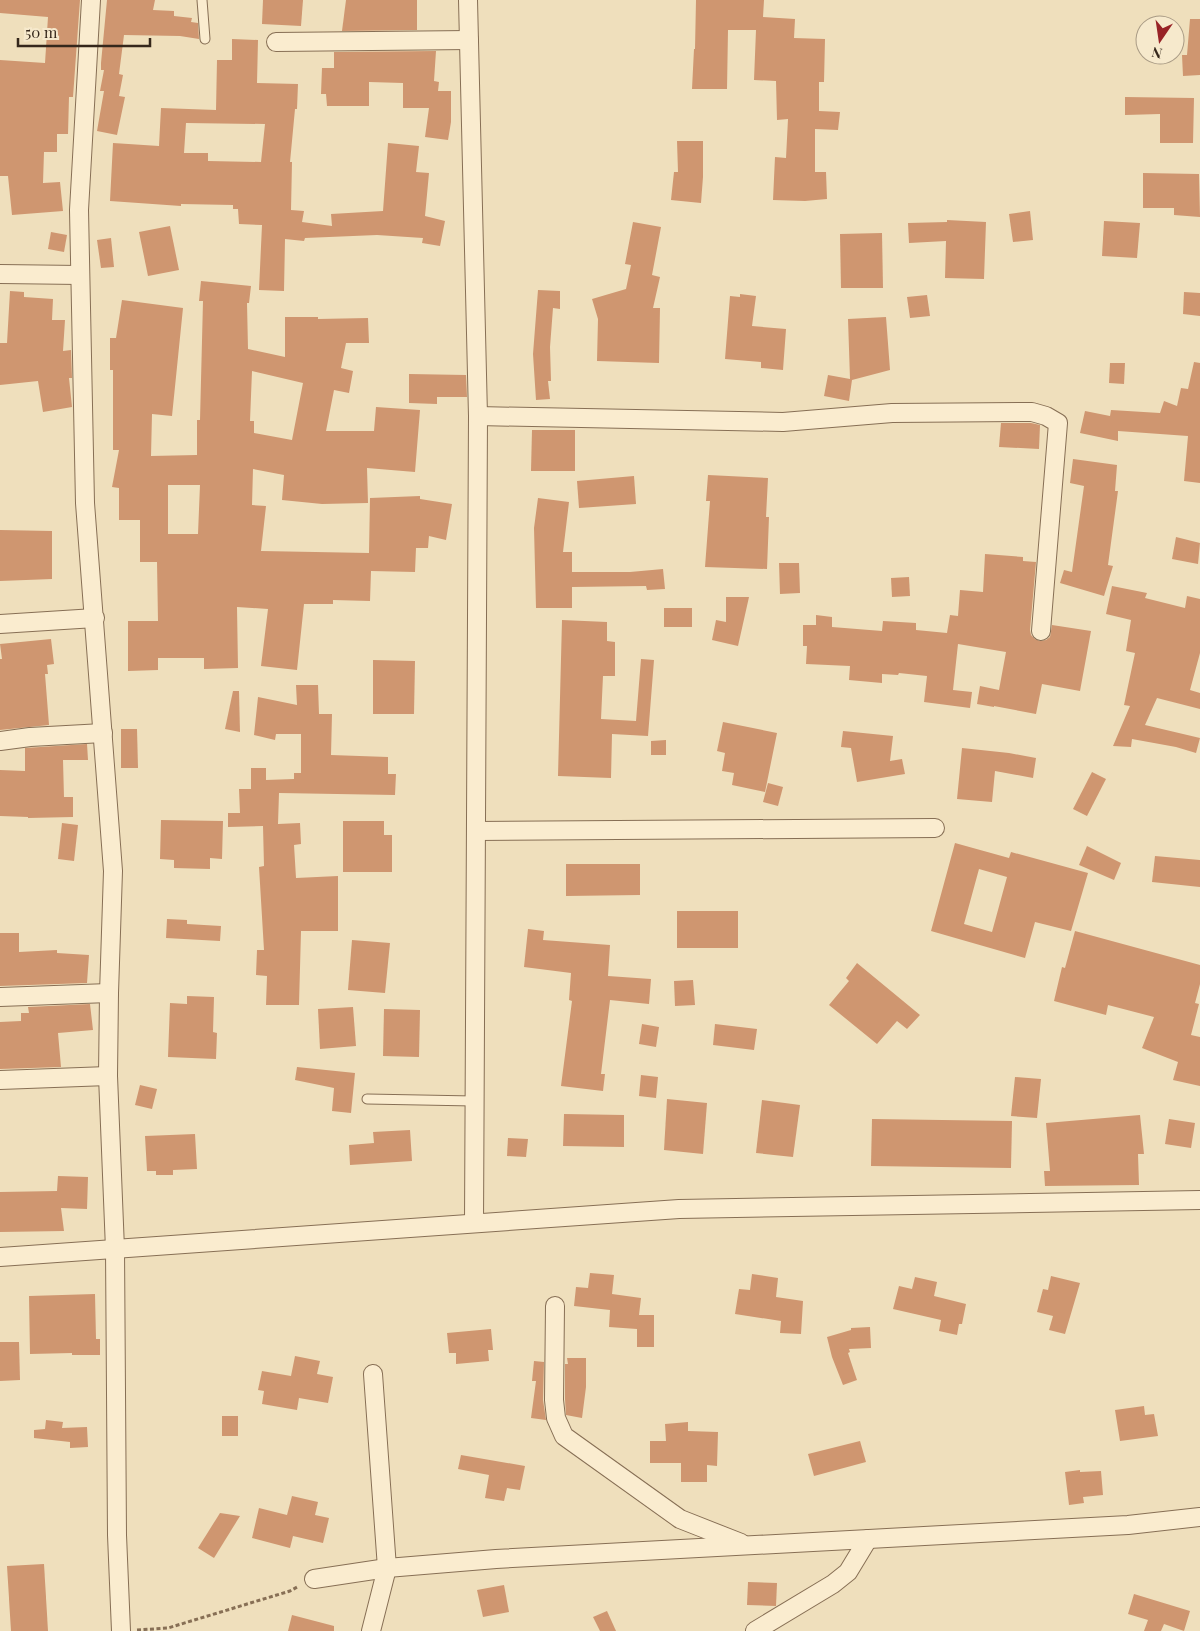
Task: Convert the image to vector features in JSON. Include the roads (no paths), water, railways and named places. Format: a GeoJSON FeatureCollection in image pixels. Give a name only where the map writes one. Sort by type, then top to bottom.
{"type":"FeatureCollection","features":[{"type":"Feature","properties":{"kind":"street"},"geometry":{"type":"LineString","coordinates":[[91,0],[79,210],[80,274],[85,503],[113,871],[108,1076],[115,1249],[117,1535],[121,1631]]}},
{"type":"Feature","properties":{"kind":"street"},"geometry":{"type":"LineString","coordinates":[[468,0],[478,416],[474,1224]]}},
{"type":"Feature","properties":{"kind":"street"},"geometry":{"type":"LineString","coordinates":[[276,42],[469,40]]}},
{"type":"Feature","properties":{"kind":"street"},"geometry":{"type":"LineString","coordinates":[[0,274],[80,274]]}},
{"type":"Feature","properties":{"kind":"street"},"geometry":{"type":"LineString","coordinates":[[478,416],[783,422],[892,412],[1032,412],[1046,416],[1058,423],[1041,631]]}},
{"type":"Feature","properties":{"kind":"street"},"geometry":{"type":"LineString","coordinates":[[0,624],[95,618]]}},
{"type":"Feature","properties":{"kind":"street"},"geometry":{"type":"LineString","coordinates":[[0,741],[30,737],[103,733]]}},
{"type":"Feature","properties":{"kind":"street"},"geometry":{"type":"LineString","coordinates":[[476,832],[936,828]]}},
{"type":"Feature","properties":{"kind":"street"},"geometry":{"type":"LineString","coordinates":[[0,997],[109,993]]}},
{"type":"Feature","properties":{"kind":"street"},"geometry":{"type":"LineString","coordinates":[[0,1080],[108,1076]]}},
{"type":"Feature","properties":{"kind":"street"},"geometry":{"type":"LineString","coordinates":[[0,1257],[679,1209],[1200,1200]]}},
{"type":"Feature","properties":{"kind":"street"},"geometry":{"type":"LineString","coordinates":[[555,1306],[554,1400],[556,1418],[564,1436],[680,1519],[746,1545]]}},
{"type":"Feature","properties":{"kind":"street"},"geometry":{"type":"LineString","coordinates":[[372,1631],[387,1568],[373,1374]]}},
{"type":"Feature","properties":{"kind":"street"},"geometry":{"type":"LineString","coordinates":[[314,1579],[387,1568],[496,1558],[1128,1525],[1200,1518]]}},
{"type":"Feature","properties":{"kind":"street"},"geometry":{"type":"LineString","coordinates":[[755,1631],[832,1584],[848,1572],[868,1539]]}},
{"type":"Feature","properties":{"kind":"lane"},"geometry":{"type":"LineString","coordinates":[[202,0],[205,39]]}},
{"type":"Feature","properties":{"kind":"lane"},"geometry":{"type":"LineString","coordinates":[[367,1099],[474,1101]]}}]}
